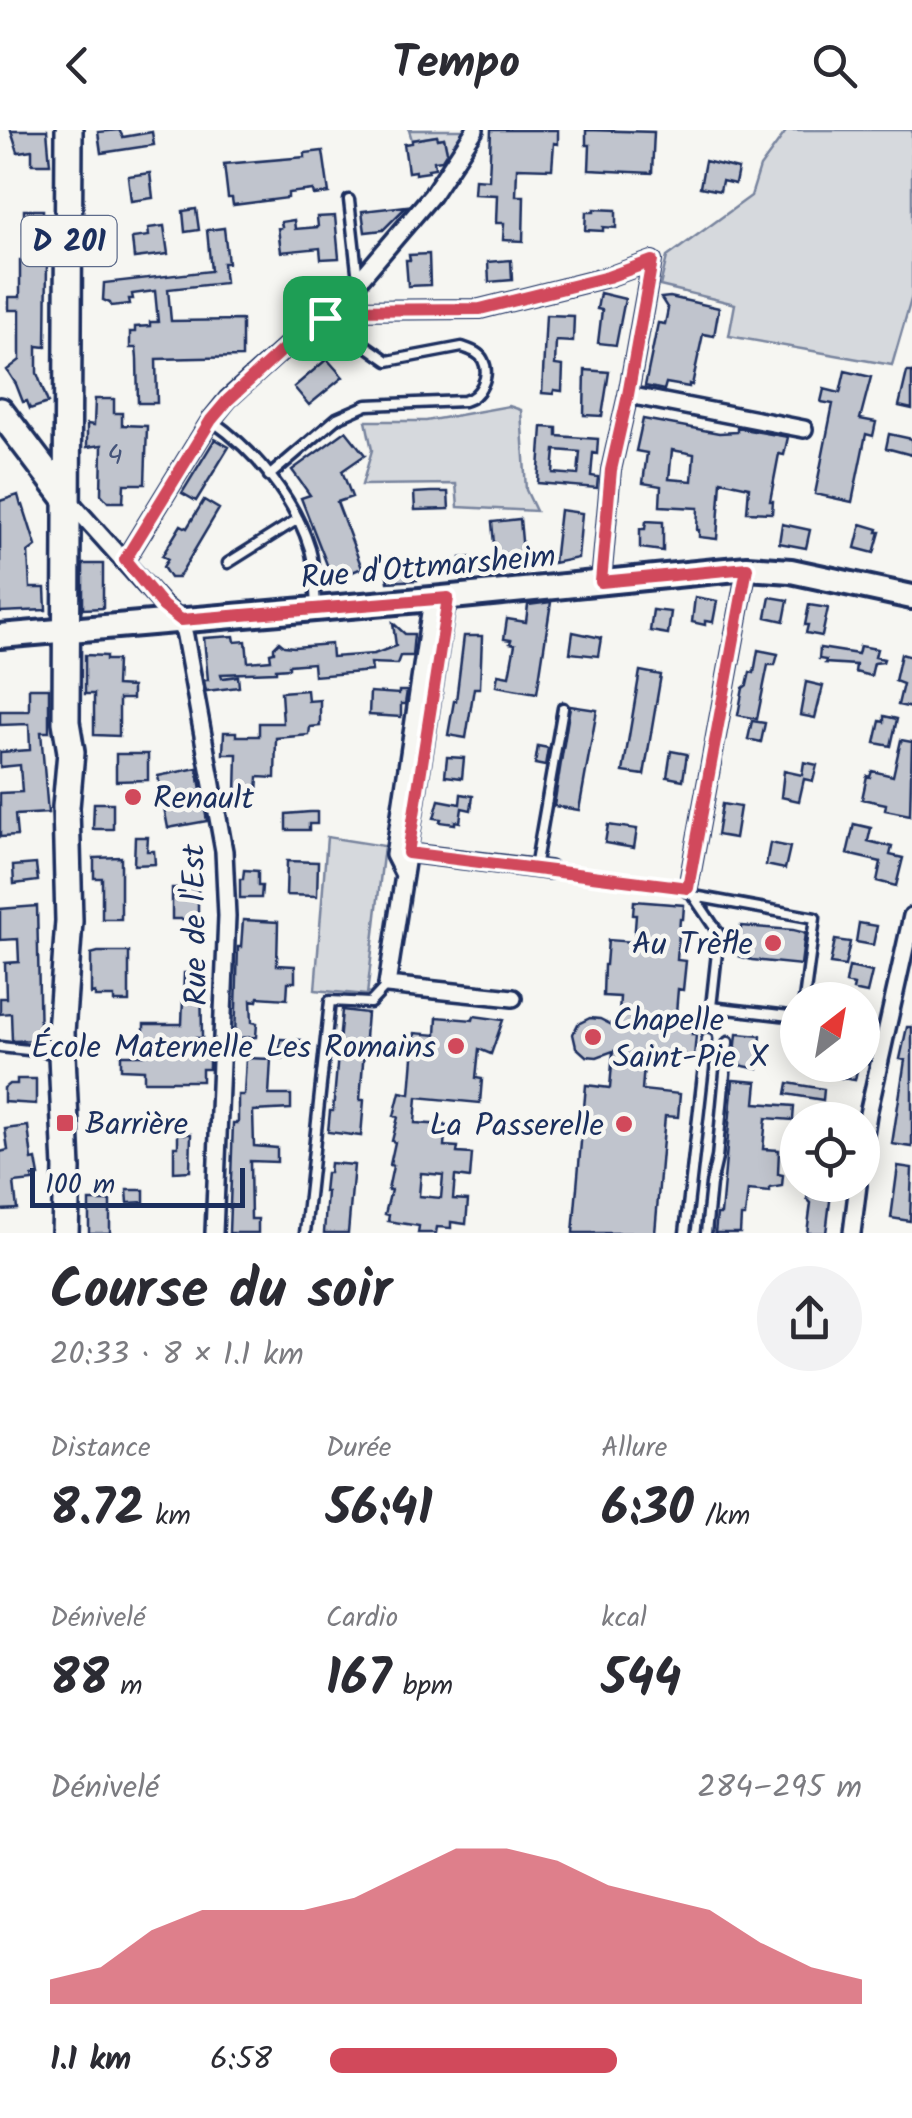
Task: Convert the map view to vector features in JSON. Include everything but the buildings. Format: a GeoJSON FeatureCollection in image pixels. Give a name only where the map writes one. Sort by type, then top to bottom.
{"type":"FeatureCollection","features":[{"type":"Feature","properties":{"kind":"main road","name":"D 201"},"geometry":{"type":"LineString","coordinates":[[65,1233],[67,1169],[61,1053],[69,922],[66,807],[59,756],[66,722],[69,130]]}},
{"type":"Feature","properties":{"kind":"main road"},"geometry":{"type":"LineString","coordinates":[[5,417],[39,434],[54,429],[69,410]]}},
{"type":"Feature","properties":{"kind":"main road"},"geometry":{"type":"LineString","coordinates":[[5,417],[66,497]]}},
{"type":"Feature","properties":{"kind":"main road","name":"Rue d'Ottmarsheim"},"geometry":{"type":"LineString","coordinates":[[0,636],[747,568],[791,570],[912,597]]}},
{"type":"Feature","properties":{"kind":"street"},"geometry":{"type":"LineString","coordinates":[[125,560],[211,420],[300,334],[330,314],[432,195],[475,130]]}},
{"type":"Feature","properties":{"kind":"street"},"geometry":{"type":"LineString","coordinates":[[330,314],[480,309],[608,277],[652,261],[611,470],[601,582]]}},
{"type":"Feature","properties":{"kind":"street"},"geometry":{"type":"LineString","coordinates":[[628,395],[804,429]]}},
{"type":"Feature","properties":{"kind":"street"},"geometry":{"type":"LineString","coordinates":[[66,497],[163,606],[181,620]]}},
{"type":"Feature","properties":{"kind":"street"},"geometry":{"type":"LineString","coordinates":[[691,892],[747,568]]}},
{"type":"Feature","properties":{"kind":"street"},"geometry":{"type":"LineString","coordinates":[[440,598],[387,985],[513,998]]}},
{"type":"Feature","properties":{"kind":"street"},"geometry":{"type":"LineString","coordinates":[[404,876],[394,855],[440,598]]}},
{"type":"Feature","properties":{"kind":"street","name":"Rue de l'Est"},"geometry":{"type":"LineString","coordinates":[[181,620],[224,851],[228,916],[214,1233]]}},
{"type":"Feature","properties":{"kind":"street"},"geometry":{"type":"LineString","coordinates":[[408,853],[542,869]]}},
{"type":"Feature","properties":{"kind":"street"},"geometry":{"type":"LineString","coordinates":[[871,1102],[912,916]]}},
{"type":"Feature","properties":{"kind":"street"},"geometry":{"type":"LineString","coordinates":[[852,1233],[856,1202]]}},
{"type":"Feature","properties":{"kind":"lane"},"geometry":{"type":"LineString","coordinates":[[349,200],[358,282]]}},
{"type":"Feature","properties":{"kind":"lane"},"geometry":{"type":"LineString","coordinates":[[269,476],[338,418],[367,405],[464,401],[478,394],[484,381],[482,358],[470,350],[462,348],[388,361],[330,314]]}},
{"type":"Feature","properties":{"kind":"lane"},"geometry":{"type":"LineString","coordinates":[[211,420],[233,436],[269,476],[296,515],[311,552],[317,609]]}},
{"type":"Feature","properties":{"kind":"lane"},"geometry":{"type":"LineString","coordinates":[[228,563],[296,515]]}},
{"type":"Feature","properties":{"kind":"lane"},"geometry":{"type":"LineString","coordinates":[[564,708],[542,869],[691,892],[816,918],[807,982]]}},
{"type":"Feature","properties":{"kind":"lane"},"geometry":{"type":"LineString","coordinates":[[691,892],[719,934],[711,1007],[780,1015]]}},
{"type":"Feature","properties":{"kind":"lane"},"geometry":{"type":"LineString","coordinates":[[306,1233],[330,1002],[370,1003],[387,985]]}},
{"type":"Feature","properties":{"kind":"lane"},"geometry":{"type":"LineString","coordinates":[[686,1233],[707,1038]]}},
{"type":"Feature","properties":{"kind":"lane"},"geometry":{"type":"LineString","coordinates":[[706,1233],[728,1042]]}},
{"type":"Feature","properties":{"kind":"lane"},"geometry":{"type":"LineString","coordinates":[[0,1047],[61,1053]]}},
{"type":"Feature","properties":{"kind":"shaded area"},"geometry":{"type":"Polygon","coordinates":[[[409,130],[468,130],[453,154],[447,152],[444,138],[412,140],[409,130]]]}},
{"type":"Feature","properties":{"kind":"shaded area"},"geometry":{"type":"Polygon","coordinates":[[[787,130],[912,130],[912,296],[892,365],[729,336],[735,304],[660,286],[667,257],[751,196],[760,167],[787,130]]]}},
{"type":"Feature","properties":{"kind":"shaded area"},"geometry":{"type":"Polygon","coordinates":[[[509,406],[521,410],[526,490],[536,511],[458,507],[456,484],[362,485],[372,450],[366,421],[426,421],[509,406]]]}},
{"type":"Feature","properties":{"kind":"shaded area"},"geometry":{"type":"Polygon","coordinates":[[[327,837],[384,846],[367,995],[315,990],[327,837]]]}},
{"type":"Feature","properties":{"kind":"place","name":"Renault"},"geometry":{"type":"Point","coordinates":[133,797]}},
{"type":"Feature","properties":{"kind":"place","name":"Au Trèfle"},"geometry":{"type":"Point","coordinates":[773,943]}},
{"type":"Feature","properties":{"kind":"place","name":"Chapelle Saint-Pie X"},"geometry":{"type":"Point","coordinates":[593,1037]}},
{"type":"Feature","properties":{"kind":"place","name":"École Maternelle Les Romains"},"geometry":{"type":"Point","coordinates":[456,1046]}},
{"type":"Feature","properties":{"kind":"place","name":"Barrière"},"geometry":{"type":"Point","coordinates":[65,1123]}},
{"type":"Feature","properties":{"kind":"place","name":"La Passerelle"},"geometry":{"type":"Point","coordinates":[624,1124]}},
{"type":"Feature","properties":{"kind":"route"},"geometry":{"type":"LineString","coordinates":[[652,261],[611,470],[601,582],[747,568],[688,888],[408,853],[448,598],[181,620],[163,606],[125,560],[211,420],[300,334],[325,318],[334,310],[480,309],[608,277],[652,261]]}}]}
